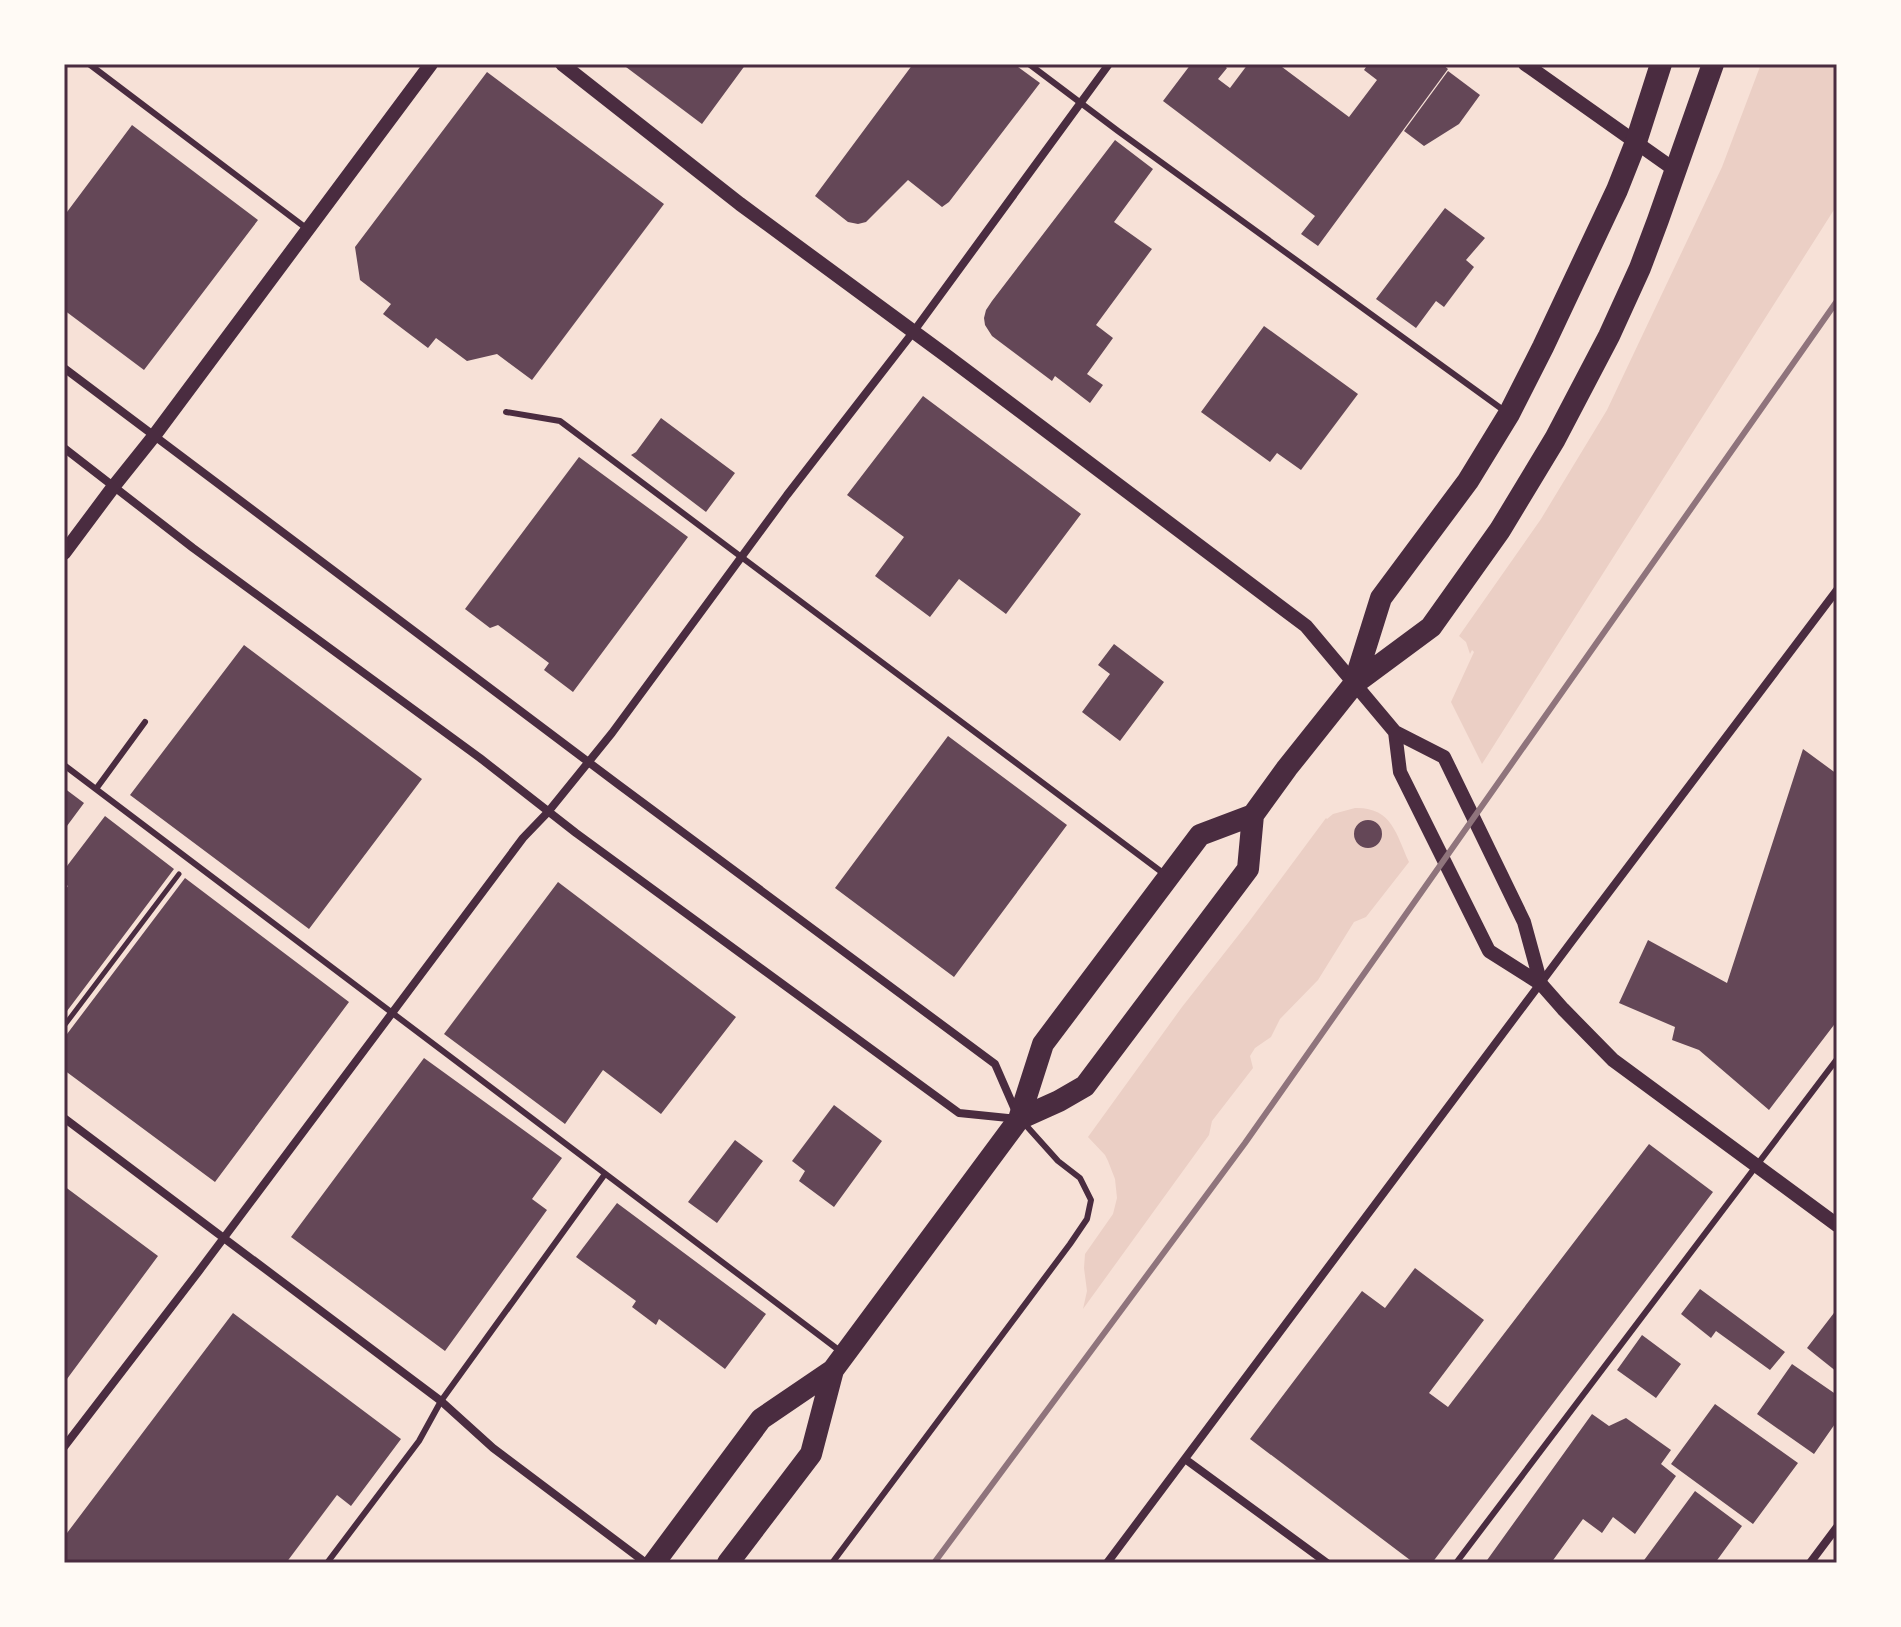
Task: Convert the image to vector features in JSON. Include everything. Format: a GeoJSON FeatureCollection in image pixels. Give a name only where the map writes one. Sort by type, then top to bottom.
{"type":"FeatureCollection","features":[{"type":"Feature","properties":{"kind":"highway"},"geometry":{"type":"LineString","coordinates":[[1354,684],[1381,598],[1468,481],[1509,414],[1606,214],[1636,142],[1661,64]]}},
{"type":"Feature","properties":{"kind":"highway"},"geometry":{"type":"LineString","coordinates":[[1019,1119],[1085,1086],[1248,869],[1253,815],[1287,768],[1354,684],[1431,627],[1500,530],[1555,439],[1609,336],[1640,268],[1713,64]]}},
{"type":"Feature","properties":{"kind":"highway"},"geometry":{"type":"LineString","coordinates":[[654,1563],[761,1419],[839,1363],[1019,1119],[1043,1044],[1200,835],[1253,815]]}},
{"type":"Feature","properties":{"kind":"highway"},"geometry":{"type":"LineString","coordinates":[[728,1563],[811,1454],[839,1363]]}},
{"type":"Feature","properties":{"kind":"street"},"geometry":{"type":"LineString","coordinates":[[64,553],[431,64]]}},
{"type":"Feature","properties":{"kind":"street"},"geometry":{"type":"LineString","coordinates":[[562,64],[740,204],[1306,626],[1395,732],[1444,757],[1524,922],[1541,984]]}},
{"type":"Feature","properties":{"kind":"street"},"geometry":{"type":"LineString","coordinates":[[64,1447],[523,838],[589,762],[914,331],[1109,64]]}},
{"type":"Feature","properties":{"kind":"street"},"geometry":{"type":"LineString","coordinates":[[1525,64],[1675,170]]}},
{"type":"Feature","properties":{"kind":"street"},"geometry":{"type":"LineString","coordinates":[[64,368],[995,1064],[1019,1119],[959,1113],[548,812],[64,448]]}},
{"type":"Feature","properties":{"kind":"street"},"geometry":{"type":"LineString","coordinates":[[1107,1563],[1837,590]]}},
{"type":"Feature","properties":{"kind":"street"},"geometry":{"type":"LineString","coordinates":[[1395,732],[1400,772],[1489,951],[1541,984],[1613,1060],[1837,1225]]}},
{"type":"Feature","properties":{"kind":"street"},"geometry":{"type":"LineString","coordinates":[[64,1118],[441,1401],[493,1448],[646,1563]]}},
{"type":"Feature","properties":{"kind":"street"},"geometry":{"type":"LineString","coordinates":[[1185,1459],[1327,1563]]}},
{"type":"Feature","properties":{"kind":"street"},"geometry":{"type":"LineString","coordinates":[[1810,1563],[1837,1527]]}},
{"type":"Feature","properties":{"kind":"lane"},"geometry":{"type":"LineString","coordinates":[[89,64],[308,229]]}},
{"type":"Feature","properties":{"kind":"lane"},"geometry":{"type":"LineString","coordinates":[[1029,64],[1509,414]]}},
{"type":"Feature","properties":{"kind":"lane"},"geometry":{"type":"LineString","coordinates":[[506,412],[560,421],[1169,877]]}},
{"type":"Feature","properties":{"kind":"lane"},"geometry":{"type":"LineString","coordinates":[[96,789],[145,722]]}},
{"type":"Feature","properties":{"kind":"lane"},"geometry":{"type":"LineString","coordinates":[[64,765],[605,1174],[839,1363]]}},
{"type":"Feature","properties":{"kind":"lane"},"geometry":{"type":"LineString","coordinates":[[1456,1563],[1837,1059]]}},
{"type":"Feature","properties":{"kind":"lane"},"geometry":{"type":"LineString","coordinates":[[832,1563],[1087,1219],[1091,1200],[1080,1178],[1058,1161],[1019,1119]]}},
{"type":"Feature","properties":{"kind":"lane"},"geometry":{"type":"LineString","coordinates":[[327,1563],[419,1441],[441,1401],[605,1174]]}},
{"type":"Feature","properties":{"kind":"path"},"geometry":{"type":"LineString","coordinates":[[64,1026],[190,860]]}},
{"type":"Feature","properties":{"kind":"shaded area"},"geometry":{"type":"Polygon","coordinates":[[[1761,64],[1837,64],[1837,205],[1482,764],[1451,702],[1474,652],[1472,650],[1470,654],[1466,642],[1459,636],[1541,519],[1607,410],[1722,167],[1761,64]]]}},
{"type":"Feature","properties":{"kind":"shaded area"},"geometry":{"type":"Polygon","coordinates":[[[1355,808],[1377,812],[1385,817],[1396,832],[1409,862],[1366,917],[1354,922],[1318,980],[1280,1019],[1271,1037],[1255,1048],[1250,1056],[1253,1068],[1212,1121],[1209,1135],[1083,1309],[1087,1291],[1085,1254],[1113,1214],[1117,1198],[1115,1179],[1108,1161],[1088,1137],[1326,818],[1355,808]]]}},
{"type":"Feature","properties":{"kind":"building"},"geometry":{"type":"Polygon","coordinates":[[[622,64],[746,64],[702,124],[622,64]]]}},
{"type":"Feature","properties":{"kind":"building"},"geometry":{"type":"Polygon","coordinates":[[[913,64],[1014,64],[1040,83],[949,202],[942,207],[908,180],[866,222],[848,222],[815,196],[913,64]]]}},
{"type":"Feature","properties":{"kind":"building"},"geometry":{"type":"Polygon","coordinates":[[[1191,64],[1222,64],[1227,68],[1218,79],[1230,88],[1248,64],[1278,64],[1349,117],[1377,80],[1364,70],[1368,64],[1442,64],[1448,69],[1318,246],[1301,234],[1315,216],[1163,101],[1191,64]]]}},
{"type":"Feature","properties":{"kind":"building"},"geometry":{"type":"Polygon","coordinates":[[[1448,71],[1480,95],[1459,124],[1424,146],[1404,131],[1448,71]]]}},
{"type":"Feature","properties":{"kind":"building"},"geometry":{"type":"Polygon","coordinates":[[[487,72],[664,204],[532,380],[497,354],[467,361],[436,338],[428,348],[383,314],[391,304],[360,280],[355,247],[487,72]]]}},
{"type":"Feature","properties":{"kind":"building"},"geometry":{"type":"Polygon","coordinates":[[[132,125],[258,220],[144,370],[64,310],[64,216],[132,125]]]}},
{"type":"Feature","properties":{"kind":"building"},"geometry":{"type":"Polygon","coordinates":[[[1115,140],[1153,169],[1114,222],[1152,249],[1096,325],[1113,338],[1087,374],[1103,385],[1090,403],[1055,376],[1052,381],[992,336],[984,318],[992,301],[1115,140]]]}},
{"type":"Feature","properties":{"kind":"building"},"geometry":{"type":"Polygon","coordinates":[[[1445,208],[1485,238],[1466,260],[1474,267],[1444,307],[1436,301],[1416,328],[1376,299],[1445,208]]]}},
{"type":"Feature","properties":{"kind":"building"},"geometry":{"type":"Polygon","coordinates":[[[1264,326],[1358,394],[1301,470],[1277,453],[1270,462],[1201,412],[1264,326]]]}},
{"type":"Feature","properties":{"kind":"building"},"geometry":{"type":"Polygon","coordinates":[[[923,396],[1081,514],[1006,614],[959,579],[930,617],[875,576],[904,537],[847,495],[923,396]]]}},
{"type":"Feature","properties":{"kind":"building"},"geometry":{"type":"Polygon","coordinates":[[[661,418],[735,473],[706,512],[631,455],[661,418]]]}},
{"type":"Feature","properties":{"kind":"building"},"geometry":{"type":"Polygon","coordinates":[[[579,457],[688,537],[573,692],[544,670],[549,663],[498,625],[490,628],[465,609],[579,457]]]}},
{"type":"Feature","properties":{"kind":"building"},"geometry":{"type":"Polygon","coordinates":[[[1114,644],[1164,682],[1120,741],[1082,712],[1110,674],[1098,665],[1114,644]]]}},
{"type":"Feature","properties":{"kind":"building"},"geometry":{"type":"Polygon","coordinates":[[[244,645],[422,779],[309,929],[130,795],[244,645]]]}},
{"type":"Feature","properties":{"kind":"building"},"geometry":{"type":"Polygon","coordinates":[[[948,736],[1067,825],[954,977],[835,888],[948,736]]]}},
{"type":"Feature","properties":{"kind":"building"},"geometry":{"type":"Polygon","coordinates":[[[1803,749],[1837,774],[1837,1021],[1769,1110],[1699,1050],[1672,1040],[1675,1027],[1619,1003],[1648,940],[1727,983],[1803,749]]]}},
{"type":"Feature","properties":{"kind":"building"},"geometry":{"type":"Polygon","coordinates":[[[64,788],[84,803],[64,830],[64,788]]]}},
{"type":"Feature","properties":{"kind":"building"},"geometry":{"type":"Polygon","coordinates":[[[105,816],[174,869],[64,1015],[64,892],[68,886],[64,883],[64,870],[105,816]]]}},
{"type":"Feature","properties":{"kind":"building"},"geometry":{"type":"Polygon","coordinates":[[[1368,820],[1378,824],[1382,834],[1378,844],[1368,848],[1358,844],[1354,834],[1358,824],[1368,820]]]}},
{"type":"Feature","properties":{"kind":"building"},"geometry":{"type":"Polygon","coordinates":[[[185,878],[349,1002],[215,1182],[64,1070],[64,1038],[185,878]]]}},
{"type":"Feature","properties":{"kind":"building"},"geometry":{"type":"Polygon","coordinates":[[[558,882],[736,1017],[661,1114],[603,1070],[565,1124],[444,1034],[558,882]]]}},
{"type":"Feature","properties":{"kind":"building"},"geometry":{"type":"Polygon","coordinates":[[[424,1058],[562,1158],[532,1199],[547,1210],[445,1351],[291,1237],[424,1058]]]}},
{"type":"Feature","properties":{"kind":"building"},"geometry":{"type":"Polygon","coordinates":[[[834,1105],[882,1141],[834,1207],[799,1181],[805,1171],[792,1161],[834,1105]]]}},
{"type":"Feature","properties":{"kind":"building"},"geometry":{"type":"Polygon","coordinates":[[[735,1140],[763,1161],[717,1223],[688,1202],[735,1140]]]}},
{"type":"Feature","properties":{"kind":"building"},"geometry":{"type":"Polygon","coordinates":[[[1649,1144],[1713,1192],[1432,1563],[1414,1563],[1250,1439],[1362,1291],[1385,1308],[1415,1268],[1484,1320],[1429,1393],[1448,1407],[1649,1144]]]}},
{"type":"Feature","properties":{"kind":"building"},"geometry":{"type":"Polygon","coordinates":[[[64,1186],[158,1256],[64,1383],[64,1186]]]}},
{"type":"Feature","properties":{"kind":"building"},"geometry":{"type":"Polygon","coordinates":[[[617,1203],[766,1314],[725,1369],[659,1319],[656,1325],[632,1307],[636,1301],[576,1257],[617,1203]]]}},
{"type":"Feature","properties":{"kind":"building"},"geometry":{"type":"Polygon","coordinates":[[[1700,1289],[1785,1352],[1770,1370],[1716,1331],[1711,1338],[1681,1314],[1700,1289]]]}},
{"type":"Feature","properties":{"kind":"building"},"geometry":{"type":"Polygon","coordinates":[[[1837,1309],[1837,1372],[1807,1348],[1837,1309]]]}},
{"type":"Feature","properties":{"kind":"building"},"geometry":{"type":"Polygon","coordinates":[[[233,1313],[401,1439],[351,1506],[337,1495],[286,1563],[64,1563],[64,1537],[233,1313]]]}},
{"type":"Feature","properties":{"kind":"building"},"geometry":{"type":"Polygon","coordinates":[[[1642,1335],[1681,1364],[1656,1398],[1617,1370],[1642,1335]]]}},
{"type":"Feature","properties":{"kind":"building"},"geometry":{"type":"Polygon","coordinates":[[[1792,1364],[1837,1395],[1837,1421],[1814,1454],[1757,1414],[1792,1364]]]}},
{"type":"Feature","properties":{"kind":"building"},"geometry":{"type":"Polygon","coordinates":[[[1715,1404],[1798,1463],[1753,1524],[1671,1464],[1715,1404]]]}},
{"type":"Feature","properties":{"kind":"building"},"geometry":{"type":"Polygon","coordinates":[[[1592,1414],[1609,1426],[1626,1418],[1671,1450],[1661,1464],[1676,1476],[1635,1534],[1613,1517],[1602,1533],[1583,1519],[1551,1563],[1485,1563],[1592,1414]]]}},
{"type":"Feature","properties":{"kind":"building"},"geometry":{"type":"Polygon","coordinates":[[[1695,1491],[1742,1526],[1715,1563],[1642,1563],[1695,1491]]]}},
{"type":"Feature","properties":{"kind":"railway"},"geometry":{"type":"LineString","coordinates":[[934,1563],[1245,1143],[1837,301]]}}]}
